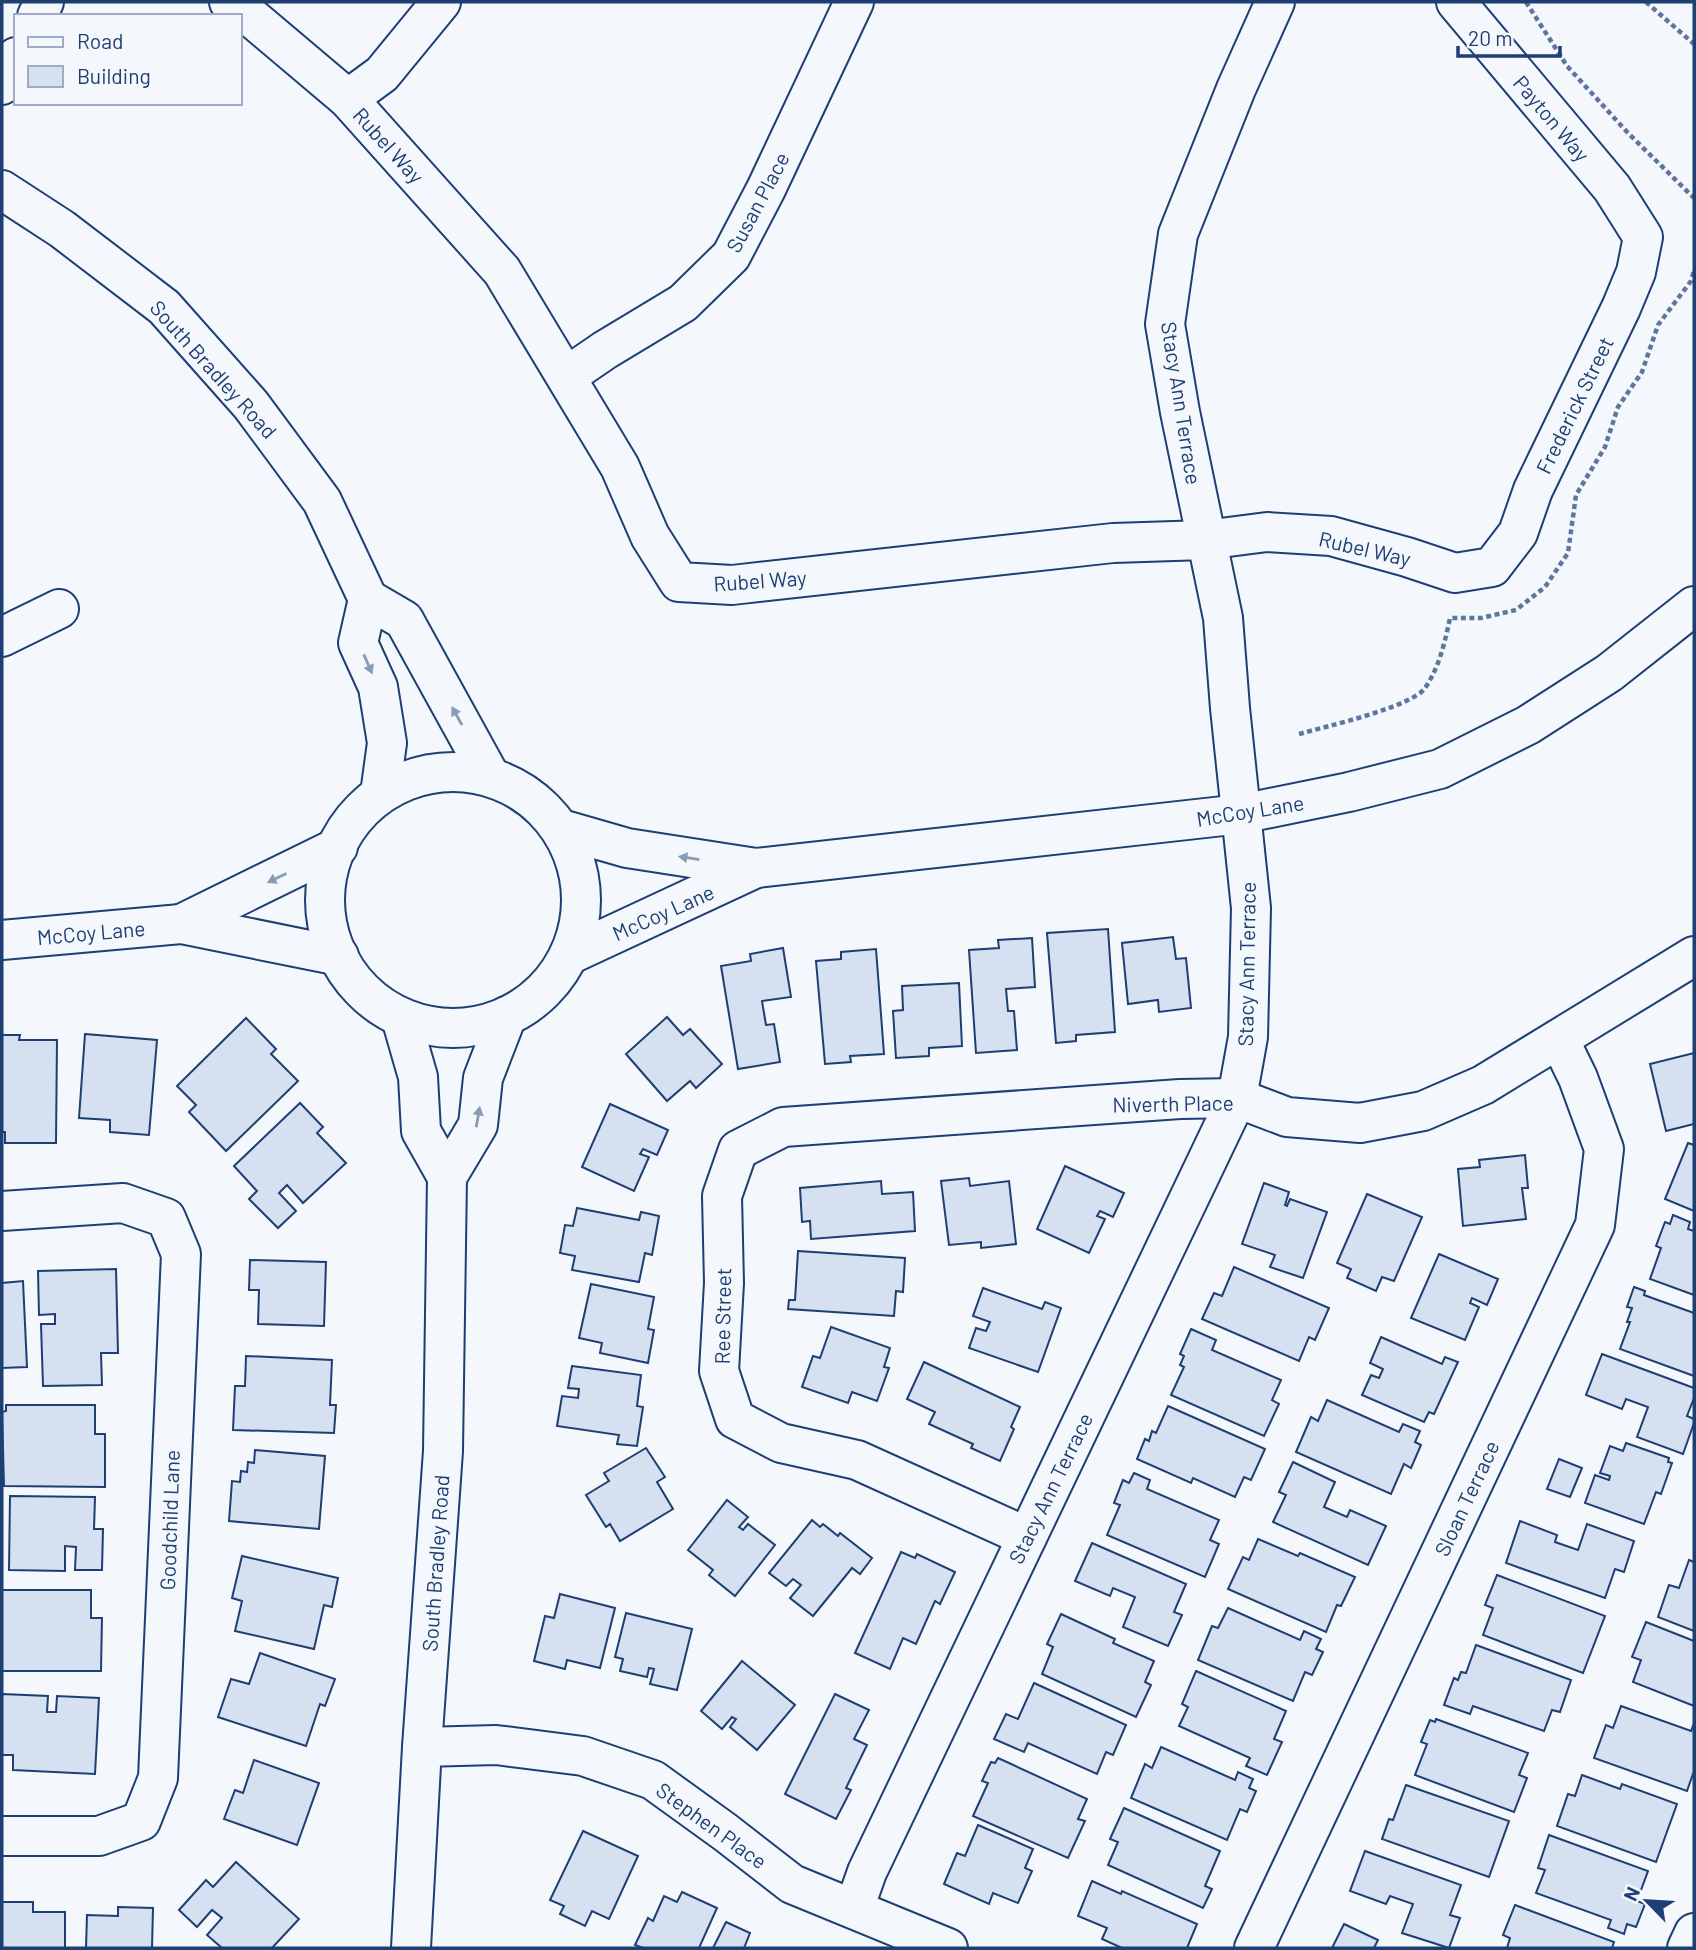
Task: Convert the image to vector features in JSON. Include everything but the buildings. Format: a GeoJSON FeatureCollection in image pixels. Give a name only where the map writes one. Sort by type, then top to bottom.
{"type":"FeatureCollection","features":[{"type":"Feature","properties":{"kind":"street","name":"Rubel Way"},"geometry":{"type":"LineString","coordinates":[[229,2],[245,12],[348,99],[502,271],[620,467],[650,536],[679,582],[732,585],[1113,543],[1205,540],[1267,532],[1331,536],[1455,573],[1492,567]]}},
{"type":"Feature","properties":{"kind":"street"},"geometry":{"type":"LineString","coordinates":[[348,99],[382,74],[441,2]]}},
{"type":"Feature","properties":{"kind":"street","name":"Susan Place"},"geometry":{"type":"LineString","coordinates":[[567,376],[682,303],[731,256],[766,189],[854,2]]}},
{"type":"Feature","properties":{"kind":"street","name":"Stacy Ann Terrace"},"geometry":{"type":"LineString","coordinates":[[854,1909],[867,1872],[1237,1098],[1248,1037],[1251,908],[1223,618],[1180,412],[1166,324],[1178,234],[1236,89],[1275,2]]}},
{"type":"Feature","properties":{"kind":"street","name":"Payton Way"},"geometry":{"type":"LineString","coordinates":[[1455,2],[1612,188],[1643,237]]}},
{"type":"Feature","properties":{"kind":"street"},"geometry":{"type":"LineString","coordinates":[[2,85],[14,61]]}},
{"type":"Feature","properties":{"kind":"street","name":"South Bradley Road"},"geometry":{"type":"LineString","coordinates":[[2,190],[62,229],[164,307],[242,395],[322,501],[368,599]]}},
{"type":"Feature","properties":{"kind":"street","name":"Frederick Street"},"geometry":{"type":"LineString","coordinates":[[1492,567],[1518,533],[1533,490],[1621,308],[1636,272],[1643,237]]}},
{"type":"Feature","properties":{"kind":"street"},"geometry":{"type":"LineString","coordinates":[[380,794],[387,743],[378,687],[358,643],[368,599],[404,620],[490,776]]}},
{"type":"Feature","properties":{"kind":"street","name":"McCoy Lane"},"geometry":{"type":"LineString","coordinates":[[561,829],[627,848],[757,868],[1241,814],[1349,792],[1440,769],[1528,725],[1609,673],[1694,606]]}},
{"type":"Feature","properties":{"kind":"street"},"geometry":{"type":"LineString","coordinates":[[2,637],[59,609]]}},
{"type":"Feature","properties":{"kind":"street"},"geometry":{"type":"LineString","coordinates":[[462,771],[490,776],[517,788],[542,806],[561,829],[575,859],[581,891],[579,923],[569,955],[553,980],[532,1001],[507,1016],[481,1025],[455,1028],[427,1026],[401,1018],[372,999],[348,974],[332,943],[325,909],[330,865],[348,825],[380,794],[406,780],[433,772],[462,771]]}},
{"type":"Feature","properties":{"kind":"street","name":"McCoy Lane"},"geometry":{"type":"LineString","coordinates":[[181,924],[338,848]]}},
{"type":"Feature","properties":{"kind":"street","name":"McCoy Lane"},"geometry":{"type":"LineString","coordinates":[[569,955],[757,868]]}},
{"type":"Feature","properties":{"kind":"street","name":"McCoy Lane"},"geometry":{"type":"LineString","coordinates":[[2,940],[181,924],[339,956]]}},
{"type":"Feature","properties":{"kind":"street","name":"Niverth Place"},"geometry":{"type":"LineString","coordinates":[[738,1150],[783,1127],[1167,1100],[1237,1098],[1287,1117],[1360,1123],[1423,1111],[1483,1085],[1694,956]]}},
{"type":"Feature","properties":{"kind":"street","name":"South Bradley Road"},"geometry":{"type":"LineString","coordinates":[[411,1948],[443,1451],[447,1177],[478,1125],[483,1078],[507,1016]]}},
{"type":"Feature","properties":{"kind":"street"},"geometry":{"type":"LineString","coordinates":[[401,1018],[418,1077],[421,1131],[447,1177]]}},
{"type":"Feature","properties":{"kind":"street","name":"Sloan Terrace"},"geometry":{"type":"LineString","coordinates":[[1254,1948],[1595,1224],[1604,1149],[1578,1078],[1559,1039]]}},
{"type":"Feature","properties":{"kind":"street","name":"Ree Street"},"geometry":{"type":"LineString","coordinates":[[738,1150],[722,1196],[724,1283],[719,1370],[735,1419],[780,1443],[857,1460],[1027,1537]]}},
{"type":"Feature","properties":{"kind":"street","name":"Goodchild Lane"},"geometry":{"type":"LineString","coordinates":[[2,1211],[123,1203],[166,1219],[181,1254],[158,1778],[141,1821],[99,1836],[2,1836]]}},
{"type":"Feature","properties":{"kind":"street","name":"Stephen Place"},"geometry":{"type":"LineString","coordinates":[[422,1747],[496,1745],[583,1756],[653,1780],[792,1884],[948,1948]]}},
{"type":"Feature","properties":{"kind":"street"},"geometry":{"type":"LineString","coordinates":[[1687,1948],[1694,1933]]}},
{"type":"Feature","properties":{"kind":"path"},"geometry":{"type":"LineString","coordinates":[[1526,2],[1567,66],[1628,133],[1694,198]]}},
{"type":"Feature","properties":{"kind":"path"},"geometry":{"type":"LineString","coordinates":[[1646,2],[1694,44]]}}]}
